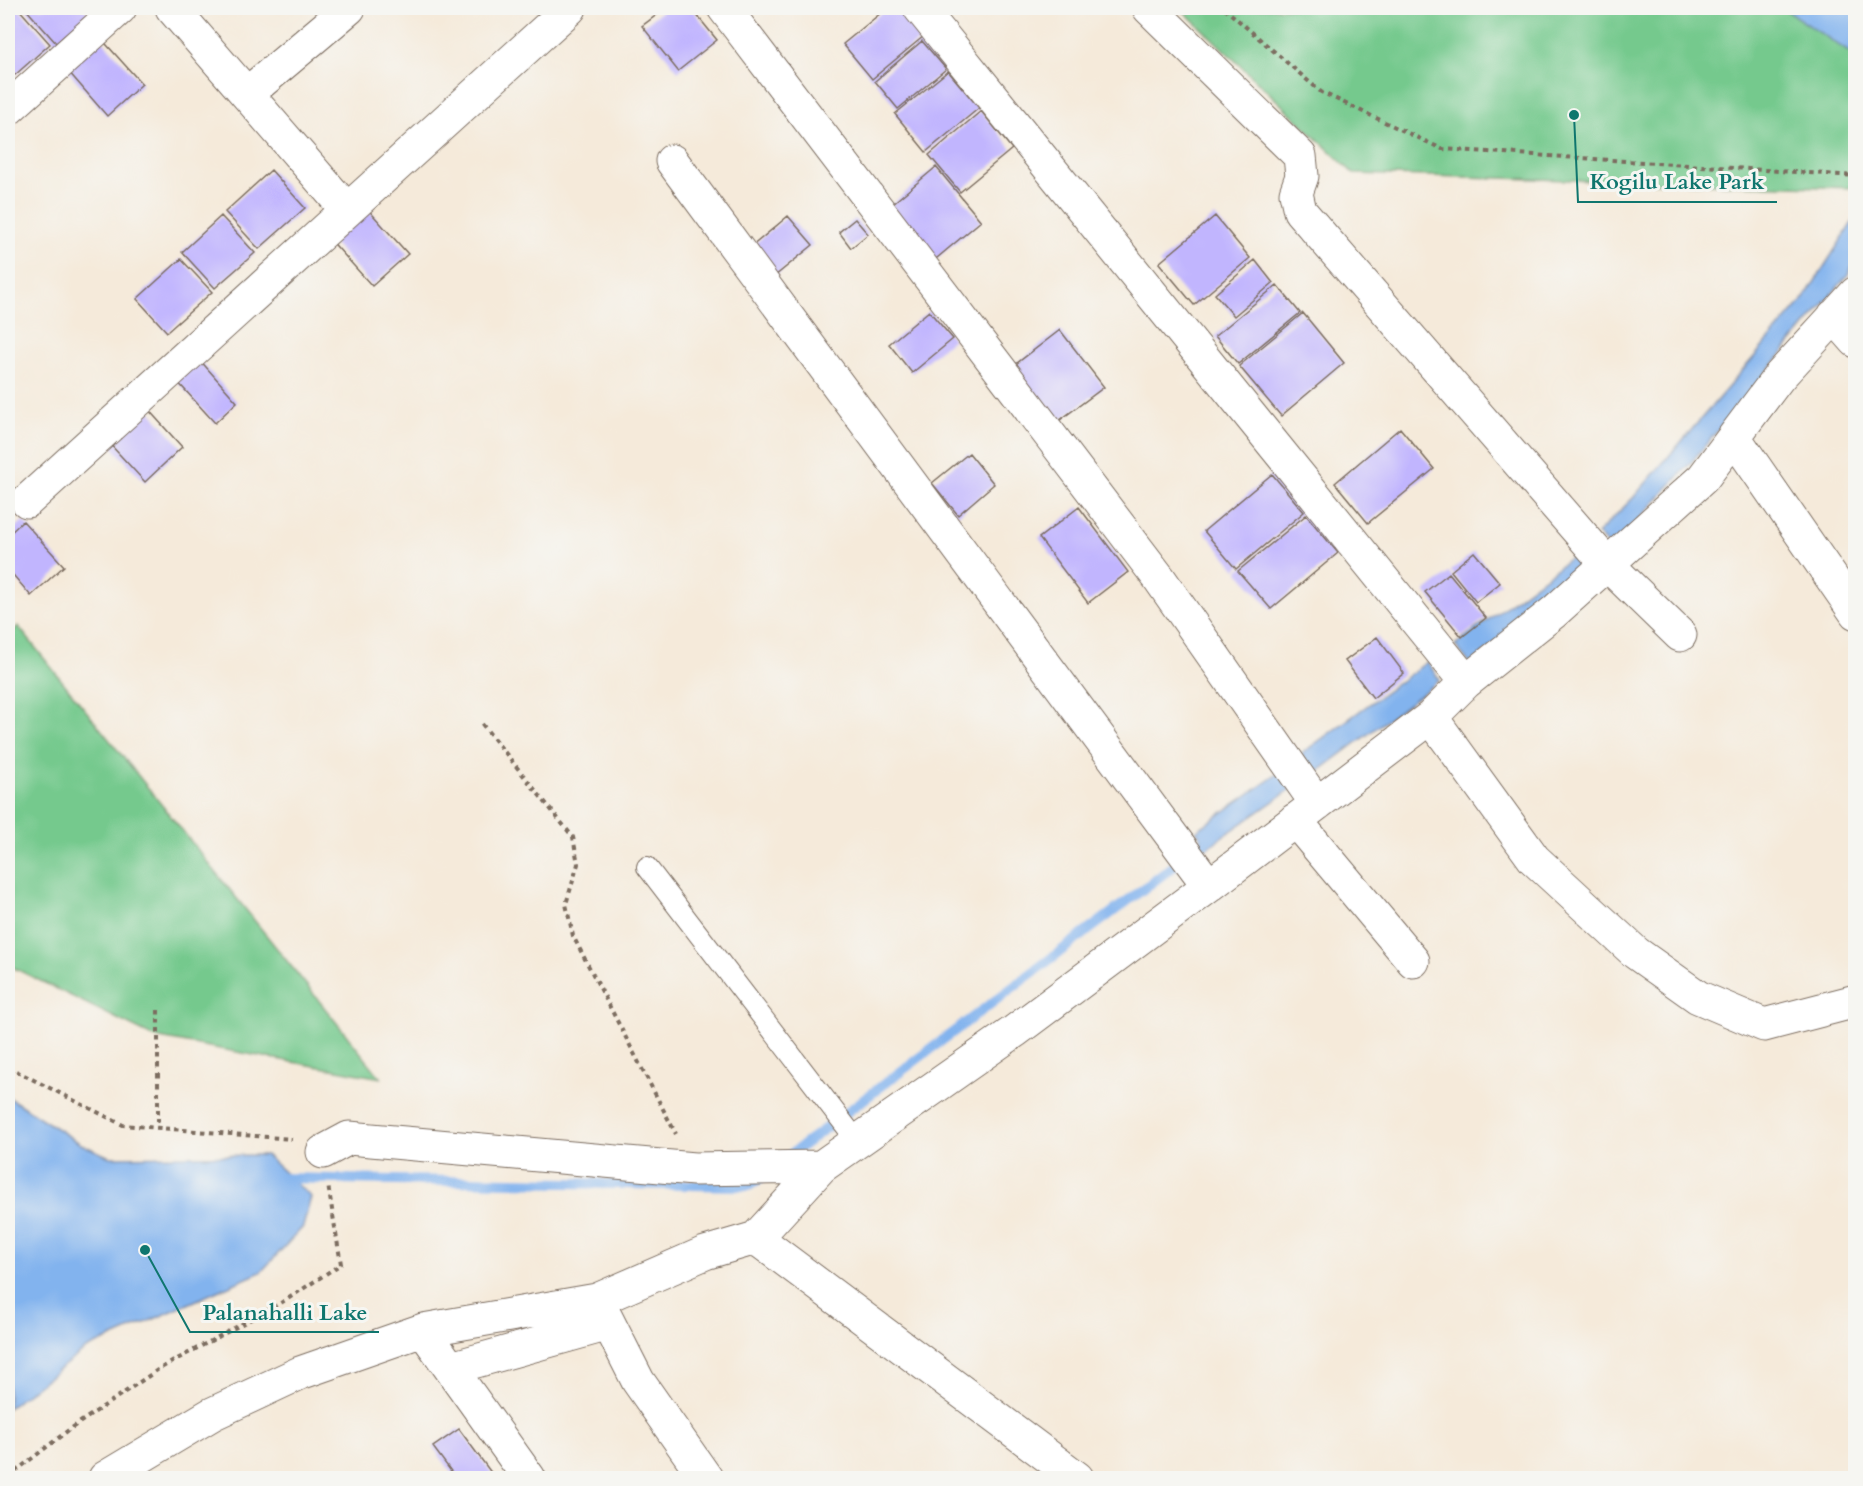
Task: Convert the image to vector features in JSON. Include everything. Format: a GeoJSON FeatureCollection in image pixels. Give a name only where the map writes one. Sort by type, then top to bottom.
{"type":"FeatureCollection","features":[{"type":"Feature","properties":{"kind":"street"},"geometry":{"type":"LineString","coordinates":[[8,109],[120,8]]}},
{"type":"Feature","properties":{"kind":"street"},"geometry":{"type":"LineString","coordinates":[[172,8],[347,210]]}},
{"type":"Feature","properties":{"kind":"street"},"geometry":{"type":"LineString","coordinates":[[247,94],[349,8]]}},
{"type":"Feature","properties":{"kind":"street"},"geometry":{"type":"LineString","coordinates":[[27,501],[570,8]]}},
{"type":"Feature","properties":{"kind":"street"},"geometry":{"type":"LineString","coordinates":[[724,8],[1160,578],[1306,812],[1413,961]]}},
{"type":"Feature","properties":{"kind":"street"},"geometry":{"type":"LineString","coordinates":[[920,8],[1466,682]]}},
{"type":"Feature","properties":{"kind":"street"},"geometry":{"type":"LineString","coordinates":[[1149,8],[1300,156],[1302,177],[1296,193],[1300,212],[1607,564],[1680,635]]}},
{"type":"Feature","properties":{"kind":"street"},"geometry":{"type":"LineString","coordinates":[[672,161],[1209,886]]}},
{"type":"Feature","properties":{"kind":"street"},"geometry":{"type":"LineString","coordinates":[[1845,304],[1856,341]]}},
{"type":"Feature","properties":{"kind":"street"},"geometry":{"type":"LineString","coordinates":[[451,1368],[603,1312],[705,1253],[756,1238],[821,1167],[1015,1031],[1209,886],[1431,717],[1466,682],[1554,612],[1703,478],[1779,377],[1845,304]]}},
{"type":"Feature","properties":{"kind":"street"},"geometry":{"type":"LineString","coordinates":[[1734,437],[1856,614]]}},
{"type":"Feature","properties":{"kind":"street"},"geometry":{"type":"LineString","coordinates":[[1431,717],[1534,859],[1636,952],[1698,997],[1764,1025],[1856,1001]]}},
{"type":"Feature","properties":{"kind":"street"},"geometry":{"type":"LineString","coordinates":[[322,1152],[349,1138],[694,1169],[821,1167]]}},
{"type":"Feature","properties":{"kind":"street"},"geometry":{"type":"LineString","coordinates":[[756,1238],[1077,1479]]}},
{"type":"Feature","properties":{"kind":"street"},"geometry":{"type":"LineString","coordinates":[[105,1479],[212,1414],[300,1372],[423,1330],[603,1312]]}},
{"type":"Feature","properties":{"kind":"street"},"geometry":{"type":"LineString","coordinates":[[603,1312],[638,1381],[706,1479]]}},
{"type":"Feature","properties":{"kind":"street"},"geometry":{"type":"LineString","coordinates":[[423,1330],[529,1479]]}},
{"type":"Feature","properties":{"kind":"lane"},"geometry":{"type":"LineString","coordinates":[[647,867],[858,1142]]}},
{"type":"Feature","properties":{"kind":"path"},"geometry":{"type":"LineString","coordinates":[[1224,8],[1321,92],[1442,149],[1856,176]]}},
{"type":"Feature","properties":{"kind":"path"},"geometry":{"type":"LineString","coordinates":[[482,724],[573,837],[578,864],[566,904],[573,936],[694,1169]]}},
{"type":"Feature","properties":{"kind":"path"},"geometry":{"type":"LineString","coordinates":[[158,1010],[158,1128]]}},
{"type":"Feature","properties":{"kind":"path"},"geometry":{"type":"LineString","coordinates":[[8,1067],[123,1125],[302,1140],[322,1152],[341,1264],[286,1300],[159,1369],[70,1429],[8,1478]]}},
{"type":"Feature","properties":{"kind":"green space"},"geometry":{"type":"Polygon","coordinates":[[[1180,8],[1783,8],[1855,56],[1855,188],[1354,174],[1180,8]]]}},
{"type":"Feature","properties":{"kind":"green space"},"geometry":{"type":"Polygon","coordinates":[[[18,626],[381,1078],[154,1037],[8,965],[8,636],[18,626]]]}},
{"type":"Feature","properties":{"kind":"water"},"geometry":{"type":"Polygon","coordinates":[[[1783,8],[1855,8],[1855,56],[1783,8]]]}},
{"type":"Feature","properties":{"kind":"water"},"geometry":{"type":"Polygon","coordinates":[[[1855,218],[1855,262],[1847,276],[1688,466],[1612,549],[1597,534],[1633,498],[1803,300],[1855,218]]]}},
{"type":"Feature","properties":{"kind":"water"},"geometry":{"type":"Polygon","coordinates":[[[1577,553],[1588,568],[1470,664],[1455,645],[1577,553]]]}},
{"type":"Feature","properties":{"kind":"water"},"geometry":{"type":"Polygon","coordinates":[[[1427,662],[1440,680],[1315,774],[1301,754],[1427,662]]]}},
{"type":"Feature","properties":{"kind":"water"},"geometry":{"type":"Polygon","coordinates":[[[1279,773],[1291,789],[1208,847],[1196,831],[1279,773]]]}},
{"type":"Feature","properties":{"kind":"water"},"geometry":{"type":"Polygon","coordinates":[[[8,1097],[81,1144],[110,1157],[266,1155],[311,1197],[303,1227],[261,1272],[86,1349],[8,1408],[8,1097]]]}},
{"type":"Feature","properties":{"kind":"building"},"geometry":{"type":"Polygon","coordinates":[[[8,8],[18,8],[50,44],[15,75],[8,66],[8,8]]]}},
{"type":"Feature","properties":{"kind":"building"},"geometry":{"type":"Polygon","coordinates":[[[25,8],[83,8],[89,14],[56,43],[25,8]]]}},
{"type":"Feature","properties":{"kind":"building"},"geometry":{"type":"Polygon","coordinates":[[[666,8],[691,8],[717,40],[678,71],[642,26],[666,8]]]}},
{"type":"Feature","properties":{"kind":"building"},"geometry":{"type":"Polygon","coordinates":[[[887,8],[900,8],[924,36],[872,79],[843,44],[887,8]]]}},
{"type":"Feature","properties":{"kind":"building"},"geometry":{"type":"Polygon","coordinates":[[[97,34],[142,84],[107,116],[62,64],[97,34]]]}},
{"type":"Feature","properties":{"kind":"building"},"geometry":{"type":"Polygon","coordinates":[[[922,41],[946,69],[898,109],[875,81],[922,41]]]}},
{"type":"Feature","properties":{"kind":"building"},"geometry":{"type":"Polygon","coordinates":[[[948,71],[979,108],[926,152],[895,114],[948,71]]]}},
{"type":"Feature","properties":{"kind":"building"},"geometry":{"type":"Polygon","coordinates":[[[981,111],[1012,149],[960,192],[929,155],[981,111]]]}},
{"type":"Feature","properties":{"kind":"building"},"geometry":{"type":"Polygon","coordinates":[[[936,167],[981,221],[931,263],[886,209],[936,167]]]}},
{"type":"Feature","properties":{"kind":"building"},"geometry":{"type":"Polygon","coordinates":[[[271,170],[305,208],[259,249],[225,212],[271,170]]]}},
{"type":"Feature","properties":{"kind":"building"},"geometry":{"type":"Polygon","coordinates":[[[364,205],[408,254],[372,286],[328,237],[364,205]]]}},
{"type":"Feature","properties":{"kind":"building"},"geometry":{"type":"Polygon","coordinates":[[[221,216],[255,253],[215,288],[182,252],[221,216]]]}},
{"type":"Feature","properties":{"kind":"building"},"geometry":{"type":"Polygon","coordinates":[[[788,216],[813,245],[775,276],[751,247],[788,216]]]}},
{"type":"Feature","properties":{"kind":"building"},"geometry":{"type":"Polygon","coordinates":[[[1215,216],[1250,258],[1194,305],[1159,263],[1215,216]]]}},
{"type":"Feature","properties":{"kind":"building"},"geometry":{"type":"Polygon","coordinates":[[[855,219],[868,234],[851,248],[839,232],[855,219]]]}},
{"type":"Feature","properties":{"kind":"building"},"geometry":{"type":"Polygon","coordinates":[[[181,259],[212,292],[167,332],[137,299],[181,259]]]}},
{"type":"Feature","properties":{"kind":"building"},"geometry":{"type":"Polygon","coordinates":[[[1255,260],[1273,283],[1234,316],[1215,294],[1255,260]]]}},
{"type":"Feature","properties":{"kind":"building"},"geometry":{"type":"Polygon","coordinates":[[[1277,285],[1300,313],[1238,364],[1215,336],[1277,285]]]}},
{"type":"Feature","properties":{"kind":"building"},"geometry":{"type":"Polygon","coordinates":[[[929,311],[953,339],[912,373],[889,344],[929,311]]]}},
{"type":"Feature","properties":{"kind":"building"},"geometry":{"type":"Polygon","coordinates":[[[1303,313],[1344,363],[1281,416],[1239,366],[1303,313]]]}},
{"type":"Feature","properties":{"kind":"building"},"geometry":{"type":"Polygon","coordinates":[[[1060,330],[1104,387],[1052,426],[1008,370],[1060,330]]]}},
{"type":"Feature","properties":{"kind":"building"},"geometry":{"type":"Polygon","coordinates":[[[198,358],[237,402],[215,423],[175,379],[198,358]]]}},
{"type":"Feature","properties":{"kind":"building"},"geometry":{"type":"Polygon","coordinates":[[[146,407],[182,447],[145,482],[108,442],[146,407]]]}},
{"type":"Feature","properties":{"kind":"building"},"geometry":{"type":"Polygon","coordinates":[[[1400,428],[1434,469],[1368,523],[1335,483],[1400,428]]]}},
{"type":"Feature","properties":{"kind":"building"},"geometry":{"type":"Polygon","coordinates":[[[969,453],[994,484],[958,515],[932,483],[969,453]]]}},
{"type":"Feature","properties":{"kind":"building"},"geometry":{"type":"Polygon","coordinates":[[[1272,474],[1304,512],[1236,569],[1204,531],[1272,474]]]}},
{"type":"Feature","properties":{"kind":"building"},"geometry":{"type":"Polygon","coordinates":[[[1079,507],[1128,572],[1088,603],[1039,538],[1079,507]]]}},
{"type":"Feature","properties":{"kind":"building"},"geometry":{"type":"Polygon","coordinates":[[[1306,515],[1338,553],[1271,609],[1238,571],[1306,515]]]}},
{"type":"Feature","properties":{"kind":"building"},"geometry":{"type":"Polygon","coordinates":[[[23,521],[64,566],[31,596],[8,569],[8,535],[23,521]]]}},
{"type":"Feature","properties":{"kind":"building"},"geometry":{"type":"Polygon","coordinates":[[[1474,552],[1500,583],[1476,602],[1451,571],[1474,552]]]}},
{"type":"Feature","properties":{"kind":"building"},"geometry":{"type":"Polygon","coordinates":[[[1449,573],[1486,618],[1462,637],[1425,592],[1449,573]]]}},
{"type":"Feature","properties":{"kind":"building"},"geometry":{"type":"Polygon","coordinates":[[[1377,637],[1404,673],[1373,698],[1345,661],[1377,637]]]}},
{"type":"Feature","properties":{"kind":"building"},"geometry":{"type":"Polygon","coordinates":[[[459,1429],[495,1478],[456,1478],[433,1447],[459,1429]]]}},
{"type":"Feature","properties":{"kind":"waterway"},"geometry":{"type":"LineString","coordinates":[[786,1158],[1215,835]]}},
{"type":"Feature","properties":{"kind":"waterway"},"geometry":{"type":"LineString","coordinates":[[277,1178],[749,1186],[762,1177]]}},
{"type":"Feature","properties":{"kind":"place","name":"Kogilu Lake Park"},"geometry":{"type":"Point","coordinates":[1574,115]}},
{"type":"Feature","properties":{"kind":"place","name":"Palanahalli Lake"},"geometry":{"type":"Point","coordinates":[145,1250]}}]}
